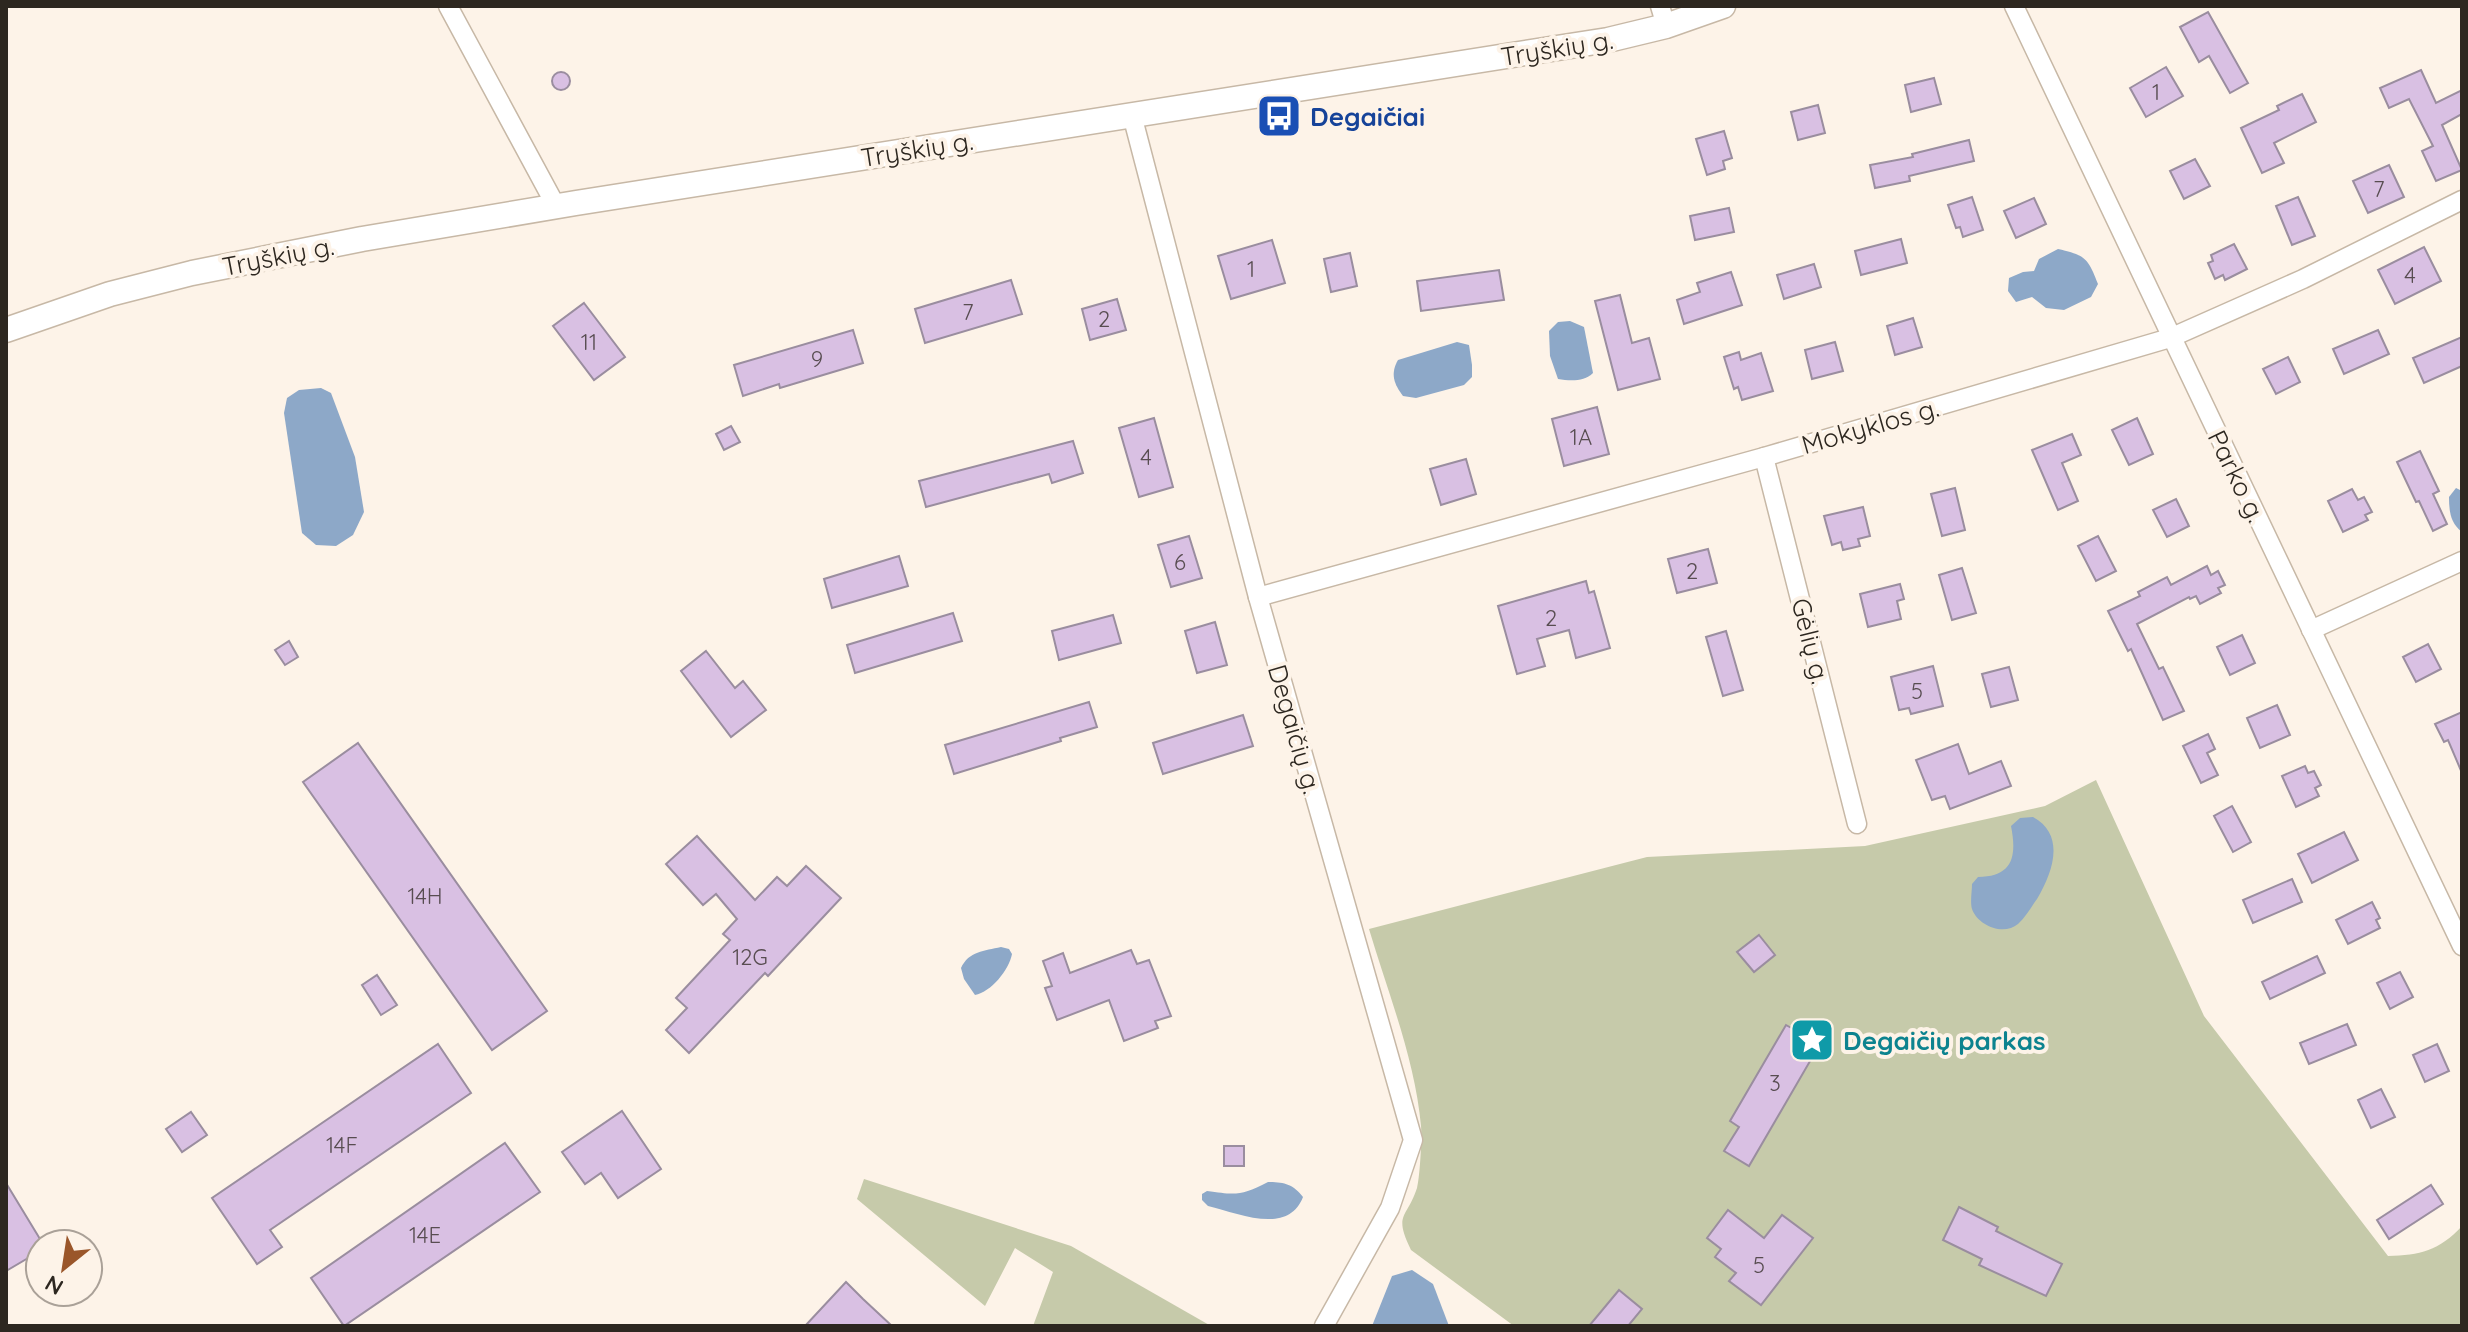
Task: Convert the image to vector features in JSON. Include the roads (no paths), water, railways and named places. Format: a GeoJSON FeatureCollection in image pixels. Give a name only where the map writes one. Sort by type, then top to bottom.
{"type":"FeatureCollection","features":[{"type":"Feature","properties":{"kind":"main road","name":"Tryškių g."},"geometry":{"type":"LineString","coordinates":[[6,330],[110,294],[192,273],[346,242],[1608,40],[1663,16],[1723,6]]}},
{"type":"Feature","properties":{"kind":"street"},"geometry":{"type":"LineString","coordinates":[[448,6],[556,206]]}},
{"type":"Feature","properties":{"kind":"street","name":"Parko g."},"geometry":{"type":"LineString","coordinates":[[2014,6],[2462,946]]}},
{"type":"Feature","properties":{"kind":"street","name":"Degaičių g."},"geometry":{"type":"LineString","coordinates":[[1132,115],[1258,597],[1413,1140],[1390,1208],[1324,1326]]}},
{"type":"Feature","properties":{"kind":"street","name":"Mokyklos g."},"geometry":{"type":"LineString","coordinates":[[1258,597],[1764,457],[2170,338],[2303,279],[2462,200]]}},
{"type":"Feature","properties":{"kind":"street","name":"Gėlių g."},"geometry":{"type":"LineString","coordinates":[[1764,457],[1857,824]]}},
{"type":"Feature","properties":{"kind":"street"},"geometry":{"type":"LineString","coordinates":[[2311,630],[2462,561]]}},
{"type":"Feature","properties":{"kind":"water"},"geometry":{"type":"Polygon","coordinates":[[[2058,249],[2074,253],[2088,263],[2098,284],[2091,297],[2064,310],[2046,308],[2032,297],[2016,302],[2008,291],[2009,278],[2034,271],[2039,259],[2058,249]]]}},
{"type":"Feature","properties":{"kind":"water"},"geometry":{"type":"Polygon","coordinates":[[[1570,321],[1584,327],[1593,373],[1577,380],[1558,379],[1550,356],[1549,331],[1558,322],[1570,321]]]}},
{"type":"Feature","properties":{"kind":"water"},"geometry":{"type":"Polygon","coordinates":[[[1457,342],[1469,345],[1472,377],[1464,385],[1416,398],[1403,396],[1394,379],[1398,360],[1457,342]]]}},
{"type":"Feature","properties":{"kind":"water"},"geometry":{"type":"Polygon","coordinates":[[[321,388],[331,393],[355,457],[364,512],[353,535],[336,546],[316,545],[302,533],[284,413],[287,398],[299,390],[321,388]]]}},
{"type":"Feature","properties":{"kind":"water"},"geometry":{"type":"Polygon","coordinates":[[[2456,488],[2462,491],[2462,532],[2455,525],[2450,511],[2449,497],[2456,488]]]}},
{"type":"Feature","properties":{"kind":"water"},"geometry":{"type":"Polygon","coordinates":[[[2033,817],[2050,834],[2053,844],[2048,877],[2037,899],[2018,924],[2006,929],[1992,927],[1980,920],[1972,909],[1972,884],[1978,877],[1990,876],[2005,869],[2012,855],[2011,826],[2020,818],[2033,817]]]}},
{"type":"Feature","properties":{"kind":"water"},"geometry":{"type":"Polygon","coordinates":[[[1001,947],[1009,949],[1012,954],[1007,967],[993,985],[975,995],[964,979],[961,968],[964,962],[973,955],[1001,947]]]}},
{"type":"Feature","properties":{"kind":"water"},"geometry":{"type":"Polygon","coordinates":[[[1268,1182],[1296,1189],[1303,1197],[1296,1209],[1286,1216],[1261,1219],[1208,1206],[1202,1200],[1202,1194],[1207,1191],[1238,1193],[1268,1182]]]}},
{"type":"Feature","properties":{"kind":"water"},"geometry":{"type":"Polygon","coordinates":[[[1412,1270],[1433,1284],[1449,1326],[1372,1326],[1392,1276],[1412,1270]]]}},
{"type":"Feature","properties":{"kind":"place","name":"Degaičiai"},"geometry":{"type":"Point","coordinates":[1279,116]}},
{"type":"Feature","properties":{"kind":"place","name":"Degaičių parkas"},"geometry":{"type":"Point","coordinates":[1812,1040]}}]}
